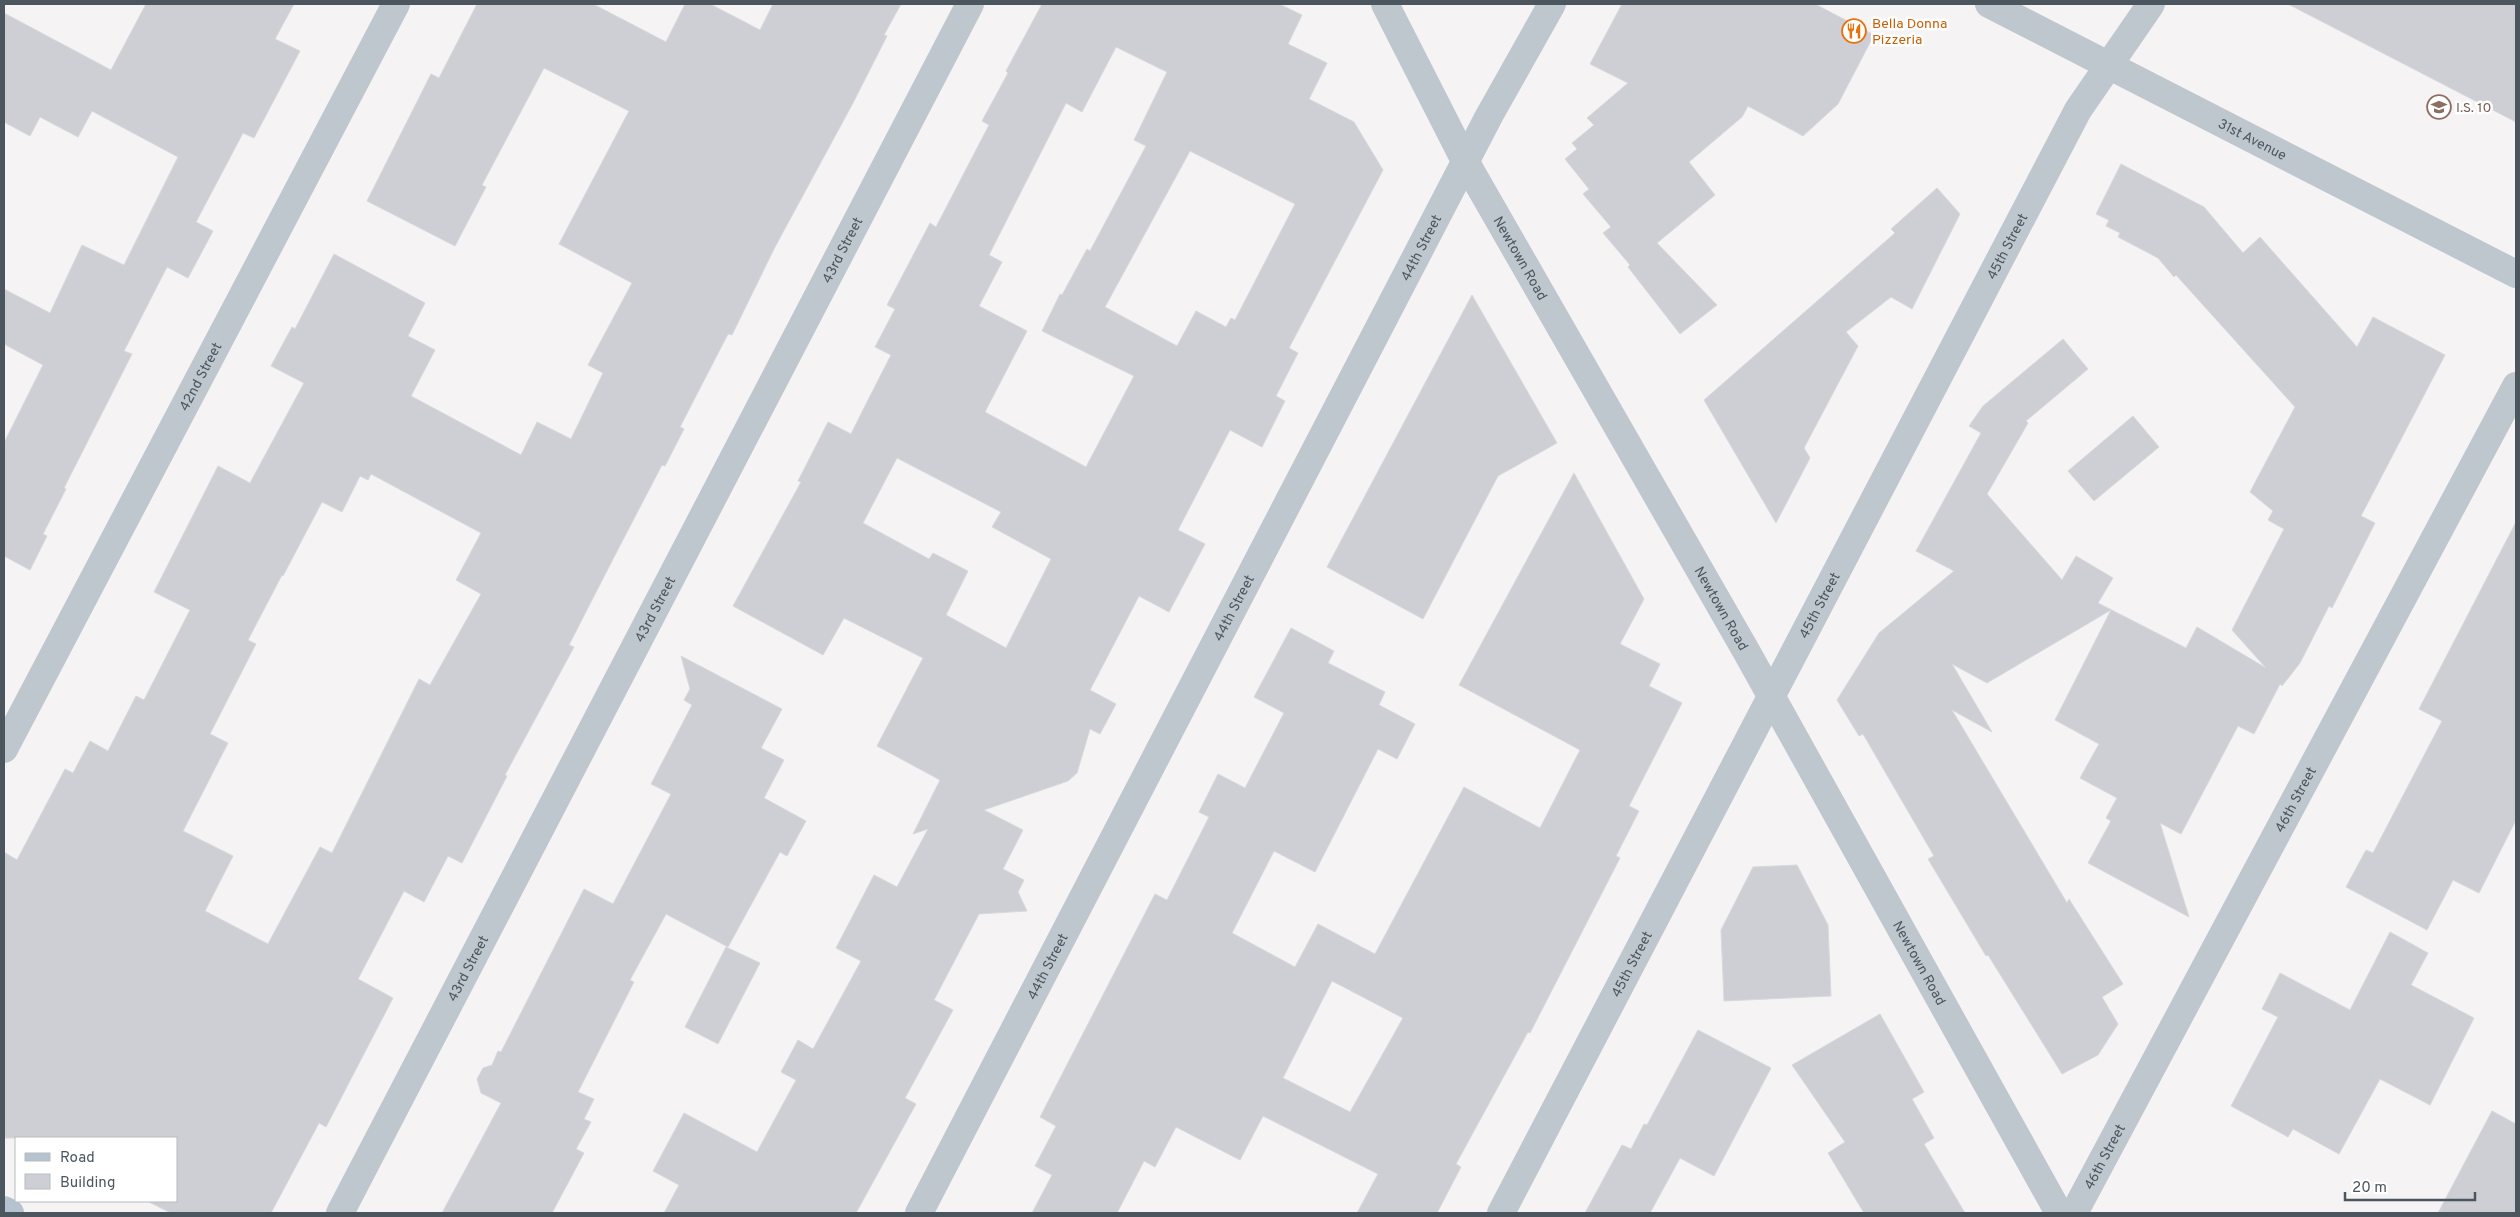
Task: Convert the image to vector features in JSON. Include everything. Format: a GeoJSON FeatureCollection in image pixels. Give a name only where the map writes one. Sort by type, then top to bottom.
{"type":"FeatureCollection","features":[{"type":"Feature","properties":{"kind":"main road"},"geometry":{"type":"LineString","coordinates":[[4,1210],[10,1213]]}},
{"type":"Feature","properties":{"kind":"street","name":"42nd Street"},"geometry":{"type":"LineString","coordinates":[[4,749],[396,4]]}},
{"type":"Feature","properties":{"kind":"street","name":"43rd Street"},"geometry":{"type":"LineString","coordinates":[[340,1213],[970,4]]}},
{"type":"Feature","properties":{"kind":"street","name":"Newtown Road"},"geometry":{"type":"LineString","coordinates":[[1385,4],[1465,161],[1745,649],[1769,696],[2059,1213]]}},
{"type":"Feature","properties":{"kind":"street","name":"44th Street"},"geometry":{"type":"LineString","coordinates":[[919,1213],[1465,161],[1552,4]]}},
{"type":"Feature","properties":{"kind":"street","name":"31st Avenue"},"geometry":{"type":"LineString","coordinates":[[1989,4],[2516,274]]}},
{"type":"Feature","properties":{"kind":"street","name":"45th Street"},"geometry":{"type":"LineString","coordinates":[[1501,1213],[1746,746],[1769,696],[1801,641],[2078,110],[2151,4]]}},
{"type":"Feature","properties":{"kind":"street","name":"46th Street"},"geometry":{"type":"LineString","coordinates":[[2074,1213],[2516,386]]}},
{"type":"Feature","properties":{"kind":"building"},"geometry":{"type":"Polygon","coordinates":[[[146,4],[294,4],[275,39],[300,51],[254,138],[243,133],[196,222],[213,231],[188,278],[167,267],[124,351],[132,354],[64,488],[66,489],[43,534],[47,536],[30,570],[4,556],[4,443],[43,365],[4,344],[4,289],[50,313],[82,245],[124,265],[178,157],[92,111],[78,137],[40,117],[30,136],[4,122],[4,13],[111,70],[146,4]]]}},
{"type":"Feature","properties":{"kind":"building"},"geometry":{"type":"Polygon","coordinates":[[[477,4],[593,4],[666,42],[685,4],[710,4],[760,30],[773,4],[901,4],[884,35],[887,36],[853,103],[775,247],[732,335],[728,334],[680,427],[684,429],[665,466],[662,465],[569,645],[574,647],[505,775],[507,776],[462,863],[448,856],[424,902],[404,891],[358,979],[393,998],[326,1127],[319,1123],[271,1213],[171,1213],[149,1202],[178,1202],[178,1137],[4,1138],[4,852],[17,860],[65,769],[73,773],[90,741],[108,751],[136,696],[144,700],[190,610],[154,592],[218,466],[250,483],[304,383],[271,366],[292,327],[295,329],[334,254],[425,303],[408,336],[435,350],[411,396],[521,455],[537,422],[571,439],[603,373],[588,365],[632,283],[559,244],[629,111],[544,68],[482,185],[486,187],[455,246],[367,201],[431,74],[439,78],[477,4]],[[371,474],[368,480],[360,476],[342,512],[322,502],[248,640],[256,644],[210,734],[228,743],[183,831],[233,856],[205,911],[268,944],[320,847],[332,853],[419,679],[430,685],[481,594],[456,580],[481,533],[371,474]]]}},
{"type":"Feature","properties":{"kind":"building"},"geometry":{"type":"Polygon","coordinates":[[[1042,4],[1279,4],[1302,15],[1288,44],[1327,63],[1309,99],[1354,122],[1383,170],[1289,348],[1298,353],[1276,396],[1285,401],[1262,447],[1230,430],[1178,530],[1205,544],[1169,612],[1139,596],[1090,690],[1116,704],[1100,734],[1090,729],[1077,773],[1068,781],[984,810],[1023,830],[1003,869],[1024,880],[1018,892],[1027,911],[979,914],[934,1000],[953,1010],[905,1098],[916,1104],[856,1213],[664,1213],[679,1185],[653,1171],[684,1113],[757,1152],[796,1080],[781,1072],[798,1040],[813,1049],[861,961],[836,948],[874,875],[897,887],[928,829],[913,834],[940,780],[877,746],[923,658],[844,618],[823,655],[733,606],[801,482],[798,481],[828,422],[851,434],[891,355],[875,347],[895,309],[887,305],[930,223],[936,227],[989,125],[982,121],[1008,73],[1006,71],[1042,4]],[[1116,47],[1082,112],[1066,103],[989,255],[1002,262],[979,306],[1027,331],[985,412],[1086,467],[1134,376],[1042,331],[1060,294],[1062,295],[1087,249],[1090,251],[1146,146],[1134,140],[1167,72],[1116,47]],[[1190,151],[1105,307],[1177,346],[1196,311],[1226,327],[1231,318],[1235,320],[1295,204],[1190,151]],[[897,458],[863,523],[929,559],[933,553],[968,571],[946,615],[1006,648],[1051,559],[992,527],[1001,512],[897,458]]]}},
{"type":"Feature","properties":{"kind":"building"},"geometry":{"type":"Polygon","coordinates":[[[1622,4],[1815,4],[1874,35],[1838,104],[1803,136],[1748,106],[1742,117],[1689,162],[1715,195],[1657,243],[1717,305],[1680,334],[1628,267],[1630,265],[1603,233],[1611,227],[1583,194],[1589,189],[1565,159],[1577,149],[1572,143],[1594,125],[1587,118],[1628,83],[1590,64],[1622,4]]]}},
{"type":"Feature","properties":{"kind":"building"},"geometry":{"type":"Polygon","coordinates":[[[2288,4],[2516,4],[2516,122],[2288,4]]]}},
{"type":"Feature","properties":{"kind":"building"},"geometry":{"type":"Polygon","coordinates":[[[2121,164],[2204,207],[2243,253],[2260,237],[2357,347],[2373,317],[2445,355],[2361,516],[2375,523],[2332,608],[2329,606],[2300,663],[2282,686],[2280,684],[2254,734],[2238,726],[2181,834],[2160,823],[2189,917],[2088,863],[2111,821],[2106,818],[2117,798],[2080,778],[2099,744],[2055,720],[2111,610],[1987,683],[1952,664],[1992,732],[1952,710],[2067,903],[2069,899],[2123,984],[2102,997],[2118,1024],[2098,1055],[2062,1074],[1988,955],[1986,956],[1928,859],[1934,856],[1863,734],[1859,736],[1837,700],[1879,633],[1954,571],[1916,551],[1981,433],[1969,426],[1983,406],[2063,339],[2088,369],[2026,421],[2028,423],[1987,494],[2062,580],[2076,556],[2113,578],[2098,603],[2186,648],[2197,627],[2266,668],[2232,630],[2284,529],[2268,520],[2273,511],[2250,492],[2295,407],[2176,275],[2174,277],[2158,258],[2118,237],[2120,233],[2106,226],[2109,220],[2096,214],[2121,164]]]}},
{"type":"Feature","properties":{"kind":"building"},"geometry":{"type":"Polygon","coordinates":[[[1937,188],[1960,214],[1912,309],[1891,297],[1846,332],[1858,346],[1804,448],[1810,458],[1776,523],[1704,400],[1895,233],[1891,229],[1937,188]]]}},
{"type":"Feature","properties":{"kind":"building"},"geometry":{"type":"Polygon","coordinates":[[[1472,295],[1557,443],[1498,476],[1423,619],[1327,567],[1472,295]]]}},
{"type":"Feature","properties":{"kind":"building"},"geometry":{"type":"Polygon","coordinates":[[[2133,416],[2159,447],[2094,501],[2068,471],[2133,416]]]}},
{"type":"Feature","properties":{"kind":"building"},"geometry":{"type":"Polygon","coordinates":[[[1574,473],[1644,599],[1620,644],[1660,664],[1649,686],[1682,703],[1629,806],[1639,811],[1616,856],[1620,858],[1530,1033],[1528,1032],[1456,1164],[1461,1167],[1437,1213],[1357,1213],[1378,1174],[1263,1116],[1240,1160],[1176,1127],[1155,1167],[1144,1161],[1117,1213],[1032,1213],[1052,1175],[1035,1166],[1056,1126],[1040,1117],[1155,894],[1167,900],[1209,817],[1199,812],[1218,774],[1245,788],[1284,713],[1254,697],[1291,628],[1334,651],[1328,663],[1385,692],[1379,705],[1415,724],[1397,759],[1378,749],[1315,872],[1274,851],[1232,933],[1295,967],[1318,924],[1375,954],[1464,787],[1540,828],[1580,750],[1459,685],[1574,473]],[[1332,981],[1283,1078],[1350,1112],[1403,1018],[1332,981]]]}},
{"type":"Feature","properties":{"kind":"building"},"geometry":{"type":"Polygon","coordinates":[[[2516,522],[2516,820],[2479,893],[2453,880],[2427,930],[2346,887],[2366,850],[2373,853],[2442,721],[2419,709],[2516,522]]]}},
{"type":"Feature","properties":{"kind":"building"},"geometry":{"type":"Polygon","coordinates":[[[681,656],[782,709],[761,748],[784,760],[764,798],[806,821],[787,856],[780,852],[728,947],[666,914],[630,980],[634,982],[578,1092],[594,1099],[584,1119],[591,1122],[576,1149],[584,1153],[552,1213],[442,1213],[501,1103],[481,1093],[477,1079],[483,1068],[492,1065],[498,1051],[501,1052],[584,889],[613,904],[671,794],[651,784],[692,705],[684,700],[690,689],[681,656]]]}},
{"type":"Feature","properties":{"kind":"building"},"geometry":{"type":"Polygon","coordinates":[[[1797,865],[1828,925],[1831,996],[1724,1001],[1721,930],[1753,867],[1797,865]]]}},
{"type":"Feature","properties":{"kind":"building"},"geometry":{"type":"Polygon","coordinates":[[[2390,932],[2428,953],[2411,985],[2474,1018],[2430,1105],[2380,1079],[2339,1154],[2293,1129],[2288,1137],[2231,1106],[2278,1017],[2262,1009],[2280,973],[2350,1010],[2390,932]]]}},
{"type":"Feature","properties":{"kind":"building"},"geometry":{"type":"Polygon","coordinates":[[[726,947],[760,963],[718,1044],[685,1027],[726,947]]]}},
{"type":"Feature","properties":{"kind":"building"},"geometry":{"type":"Polygon","coordinates":[[[1880,1014],[1924,1092],[1912,1099],[1934,1138],[1924,1144],[1965,1213],[1864,1213],[1828,1153],[1845,1142],[1792,1065],[1880,1014]]]}},
{"type":"Feature","properties":{"kind":"building"},"geometry":{"type":"Polygon","coordinates":[[[1698,1030],[1771,1068],[1714,1176],[1680,1158],[1650,1213],[1585,1213],[1622,1145],[1631,1149],[1644,1124],[1647,1125],[1698,1030]]]}},
{"type":"Feature","properties":{"kind":"building"},"geometry":{"type":"Polygon","coordinates":[[[2492,1111],[2516,1124],[2516,1213],[2438,1213],[2492,1111]]]}},
{"type":"Feature","properties":{"kind":"place","name":"Bella Donna Pizzeria"},"geometry":{"type":"Point","coordinates":[1854,31]}},
{"type":"Feature","properties":{"kind":"place","name":"I.S. 10"},"geometry":{"type":"Point","coordinates":[2439,107]}}]}
